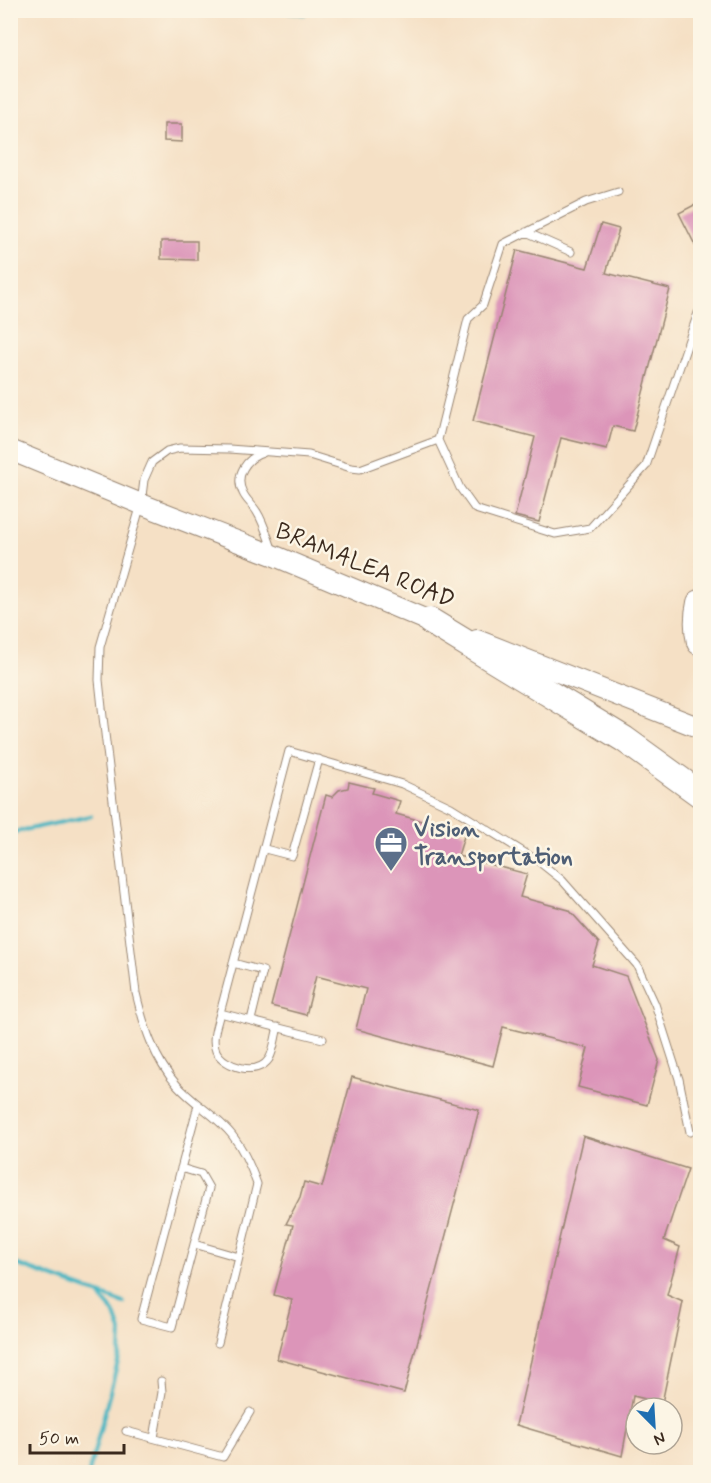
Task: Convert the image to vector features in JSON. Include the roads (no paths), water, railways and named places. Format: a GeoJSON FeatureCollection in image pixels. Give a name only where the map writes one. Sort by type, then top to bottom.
{"type":"FeatureCollection","features":[{"type":"Feature","properties":{"kind":"highway"},"geometry":{"type":"LineString","coordinates":[[700,603],[698,632],[700,642]]}},
{"type":"Feature","properties":{"kind":"highway"},"geometry":{"type":"LineString","coordinates":[[430,621],[624,739],[700,794]]}},
{"type":"Feature","properties":{"kind":"main road","name":"BRAMALEA ROAD"},"geometry":{"type":"LineString","coordinates":[[10,450],[700,728]]}},
{"type":"Feature","properties":{"kind":"lane"},"geometry":{"type":"LineString","coordinates":[[618,192],[586,202],[503,244],[483,305],[468,319],[438,440],[460,488],[475,509],[555,534],[590,528],[646,466],[698,313]]}},
{"type":"Feature","properties":{"kind":"lane"},"geometry":{"type":"LineString","coordinates":[[526,232],[571,252]]}},
{"type":"Feature","properties":{"kind":"lane"},"geometry":{"type":"LineString","coordinates":[[218,1343],[257,1184],[250,1164],[231,1134],[176,1084],[162,1065],[142,1020],[136,993],[103,717],[99,680],[100,647],[141,504],[144,480],[152,462],[167,451],[180,448],[309,455],[360,469],[438,440]]}},
{"type":"Feature","properties":{"kind":"lane"},"geometry":{"type":"LineString","coordinates":[[275,452],[257,455],[249,460],[240,475],[243,493],[258,513],[275,556]]}},
{"type":"Feature","properties":{"kind":"lane"},"geometry":{"type":"LineString","coordinates":[[278,1027],[269,1059],[261,1067],[250,1070],[237,1066],[223,1059],[216,1050],[215,1034],[220,1013],[289,752],[402,784],[450,807],[538,861],[562,880],[637,965],[655,1004],[679,1079],[690,1132]]}},
{"type":"Feature","properties":{"kind":"lane"},"geometry":{"type":"LineString","coordinates":[[265,849],[292,856],[319,759]]}},
{"type":"Feature","properties":{"kind":"lane"},"geometry":{"type":"LineString","coordinates":[[233,963],[263,971],[251,1020]]}},
{"type":"Feature","properties":{"kind":"lane"},"geometry":{"type":"LineString","coordinates":[[220,1013],[323,1039]]}},
{"type":"Feature","properties":{"kind":"lane"},"geometry":{"type":"LineString","coordinates":[[181,1168],[201,1174],[209,1188],[172,1327],[141,1319],[181,1168],[198,1106]]}},
{"type":"Feature","properties":{"kind":"lane"},"geometry":{"type":"LineString","coordinates":[[194,1244],[239,1257]]}},
{"type":"Feature","properties":{"kind":"lane"},"geometry":{"type":"LineString","coordinates":[[154,1438],[162,1392],[161,1381]]}},
{"type":"Feature","properties":{"kind":"lane"},"geometry":{"type":"LineString","coordinates":[[126,1431],[223,1456],[250,1412]]}},
{"type":"Feature","properties":{"kind":"waterway"},"geometry":{"type":"LineString","coordinates":[[281,10],[304,14],[307,10]]}},
{"type":"Feature","properties":{"kind":"waterway"},"geometry":{"type":"LineString","coordinates":[[10,833],[91,816]]}},
{"type":"Feature","properties":{"kind":"waterway"},"geometry":{"type":"LineString","coordinates":[[10,1262],[124,1303]]}},
{"type":"Feature","properties":{"kind":"waterway"},"geometry":{"type":"LineString","coordinates":[[89,1472],[120,1354],[121,1331],[114,1312],[98,1294]]}},
{"type":"Feature","properties":{"kind":"place","name":"Vision Transportation"},"geometry":{"type":"Point","coordinates":[391,872]}}]}
